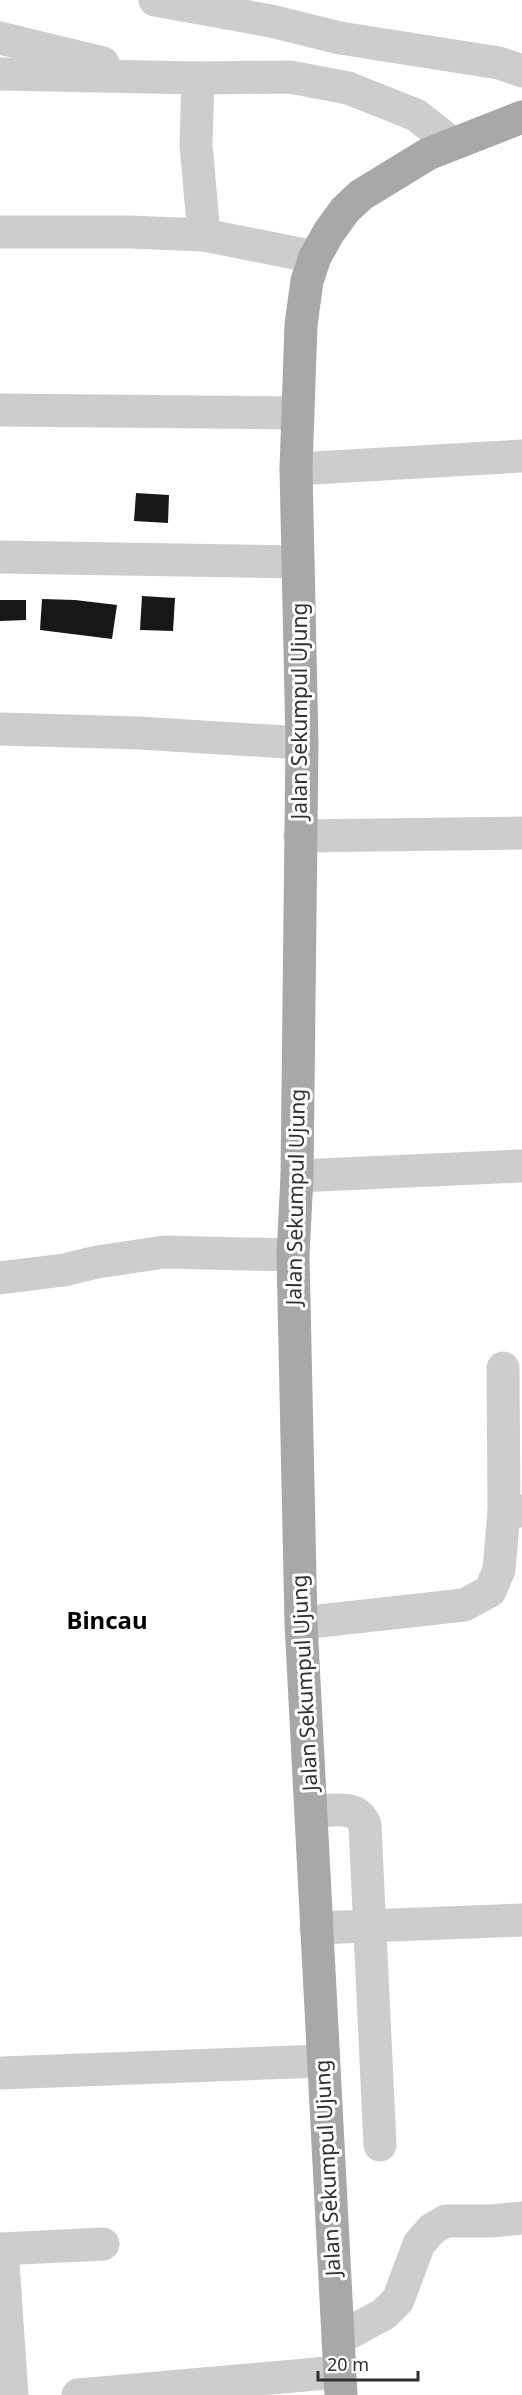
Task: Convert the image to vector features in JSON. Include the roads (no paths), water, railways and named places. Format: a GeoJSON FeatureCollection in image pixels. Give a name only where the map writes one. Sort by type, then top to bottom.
{"type":"FeatureCollection","features":[{"type":"Feature","properties":{"kind":"main road","name":"Jalan Sekumpul Ujung"},"geometry":{"type":"LineString","coordinates":[[340,2384],[322,2061],[302,1623],[293,1255],[297,1176],[302,743],[296,469],[301,325],[307,281],[315,258],[329,232],[345,210],[361,195],[428,154],[522,117]]}},
{"type":"Feature","properties":{"kind":"street"},"geometry":{"type":"LineString","coordinates":[[155,0],[271,21],[340,38],[499,63],[522,71]]}},
{"type":"Feature","properties":{"kind":"street"},"geometry":{"type":"LineString","coordinates":[[0,38],[164,77]]}},
{"type":"Feature","properties":{"kind":"street"},"geometry":{"type":"LineString","coordinates":[[0,74],[198,78],[290,76],[348,88],[416,115],[453,144]]}},
{"type":"Feature","properties":{"kind":"street"},"geometry":{"type":"LineString","coordinates":[[198,78],[196,145],[204,235]]}},
{"type":"Feature","properties":{"kind":"street"},"geometry":{"type":"LineString","coordinates":[[0,232],[129,232],[204,235],[315,258]]}},
{"type":"Feature","properties":{"kind":"street"},"geometry":{"type":"LineString","coordinates":[[0,410],[298,413]]}},
{"type":"Feature","properties":{"kind":"street"},"geometry":{"type":"LineString","coordinates":[[296,469],[522,456]]}},
{"type":"Feature","properties":{"kind":"street"},"geometry":{"type":"LineString","coordinates":[[0,557],[298,562]]}},
{"type":"Feature","properties":{"kind":"street"},"geometry":{"type":"LineString","coordinates":[[0,729],[139,733],[302,743]]}},
{"type":"Feature","properties":{"kind":"street"},"geometry":{"type":"LineString","coordinates":[[300,836],[522,833]]}},
{"type":"Feature","properties":{"kind":"street"},"geometry":{"type":"LineString","coordinates":[[297,1176],[522,1166]]}},
{"type":"Feature","properties":{"kind":"street"},"geometry":{"type":"LineString","coordinates":[[0,1278],[64,1270],[97,1262],[164,1252],[293,1255]]}},
{"type":"Feature","properties":{"kind":"street"},"geometry":{"type":"LineString","coordinates":[[302,1623],[464,1605],[490,1591],[499,1570],[513,1511],[503,1368]]}},
{"type":"Feature","properties":{"kind":"street"},"geometry":{"type":"LineString","coordinates":[[311,1812],[351,1810],[361,1816],[365,1825],[380,2145]]}},
{"type":"Feature","properties":{"kind":"street"},"geometry":{"type":"LineString","coordinates":[[316,1928],[522,1920]]}},
{"type":"Feature","properties":{"kind":"street"},"geometry":{"type":"LineString","coordinates":[[0,2073],[322,2061]]}},
{"type":"Feature","properties":{"kind":"street"},"geometry":{"type":"LineString","coordinates":[[338,2339],[384,2314],[398,2300],[419,2244],[432,2229],[446,2221],[522,2218]]}},
{"type":"Feature","properties":{"kind":"street"},"geometry":{"type":"LineString","coordinates":[[12,2395],[1,2249],[103,2244]]}},
{"type":"Feature","properties":{"kind":"street"},"geometry":{"type":"LineString","coordinates":[[78,2395],[340,2384]]}},
{"type":"Feature","properties":{"kind":"district","name":"Bincau"},"geometry":{"type":"Point","coordinates":[107,1621]}}]}
